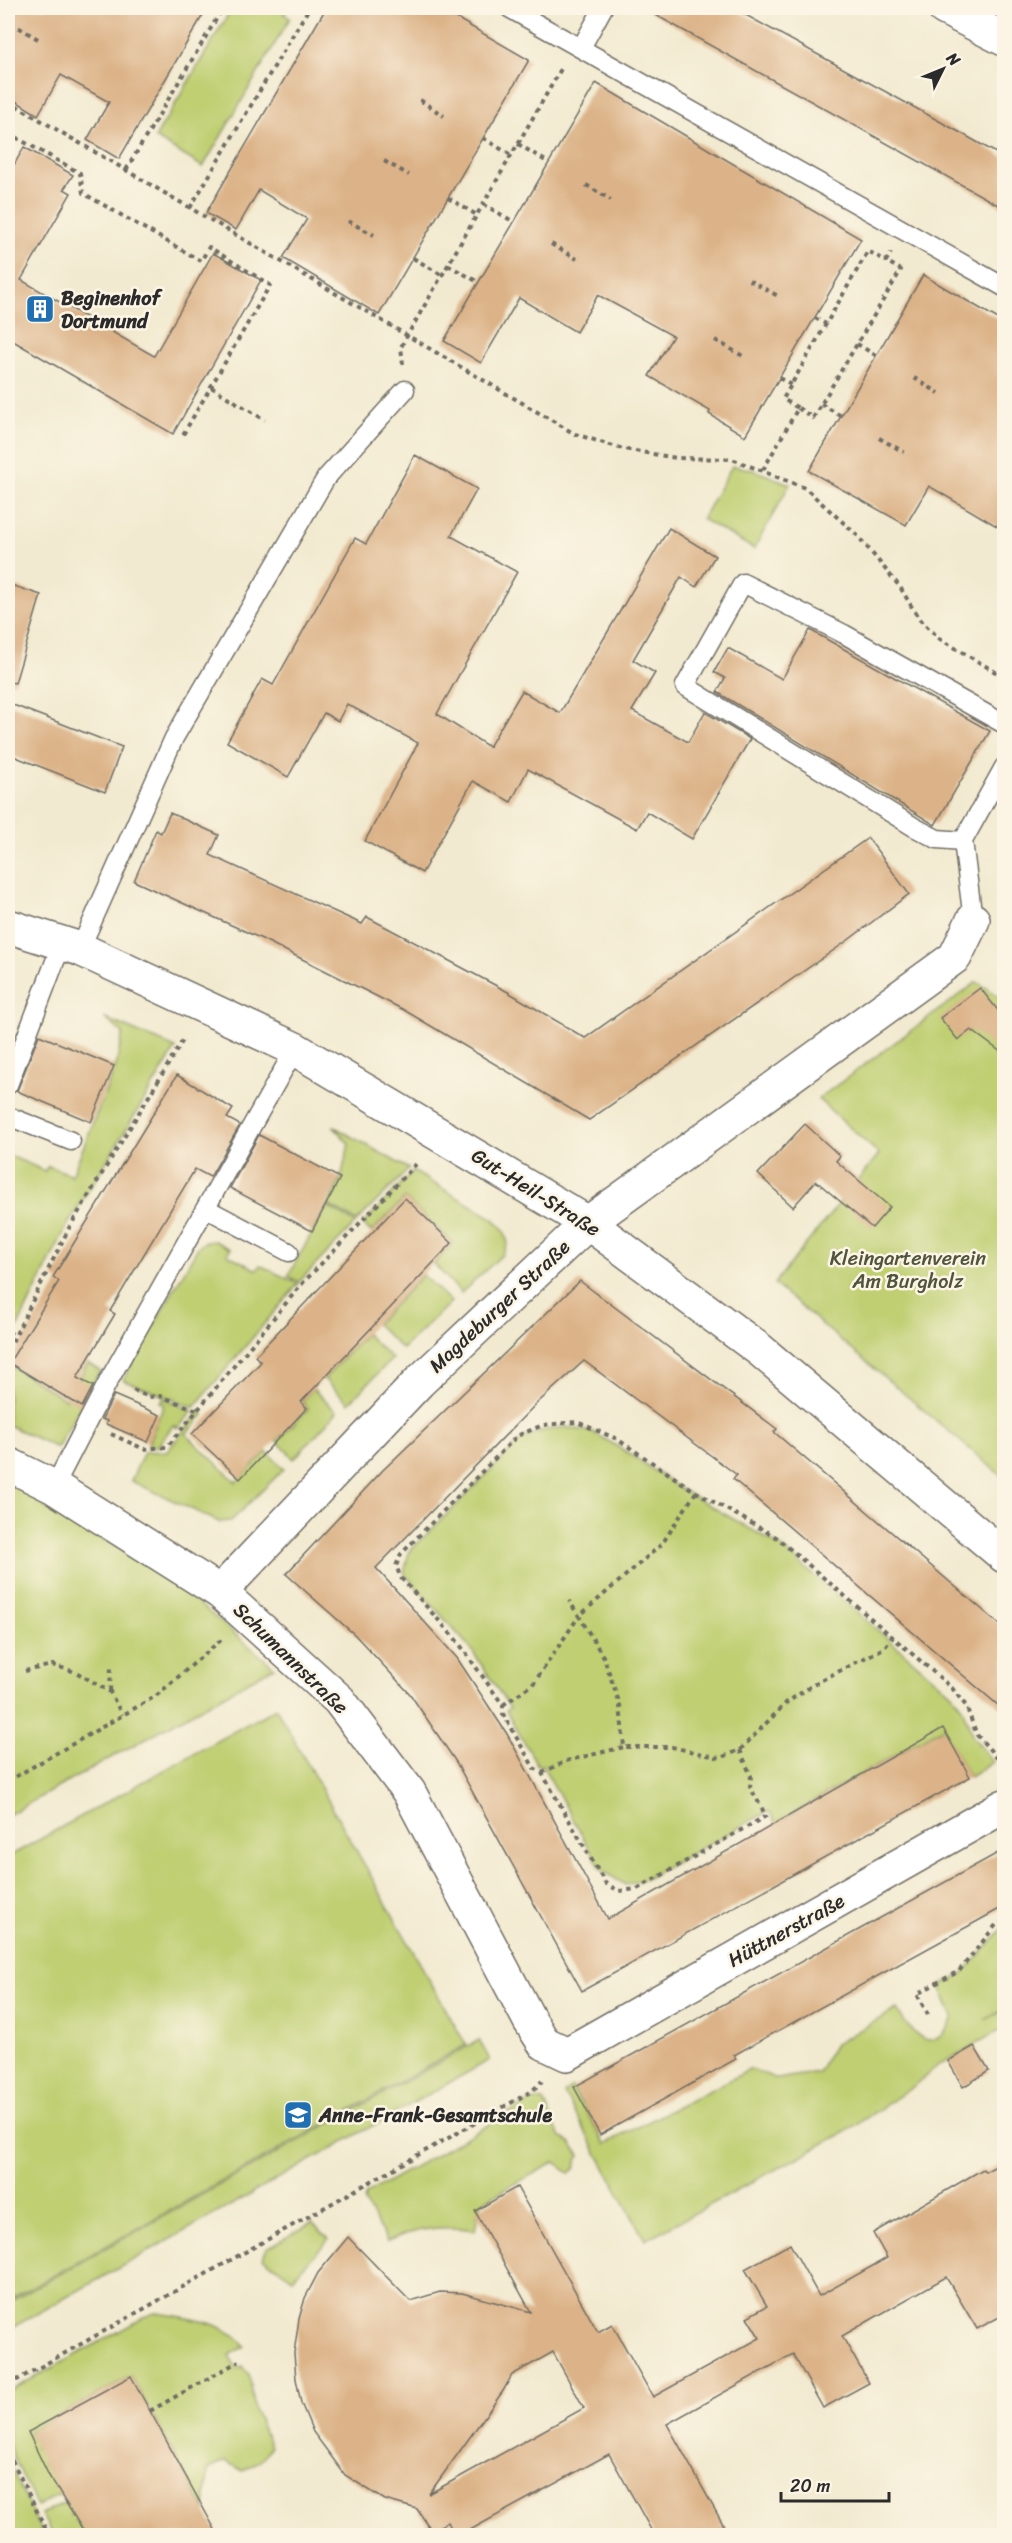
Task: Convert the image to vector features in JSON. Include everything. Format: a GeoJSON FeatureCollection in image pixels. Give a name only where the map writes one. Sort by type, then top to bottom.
{"type":"FeatureCollection","features":[{"type":"Feature","properties":{"kind":"street"},"geometry":{"type":"LineString","coordinates":[[944,8],[1005,39]]}},
{"type":"Feature","properties":{"kind":"street","name":"Magdeburger Straße"},"geometry":{"type":"LineString","coordinates":[[220,1592],[419,1382],[588,1223],[955,957],[973,920]]}},
{"type":"Feature","properties":{"kind":"street","name":"Gut-Heil-Straße"},"geometry":{"type":"LineString","coordinates":[[8,926],[71,946],[295,1049],[444,1135],[588,1223],[760,1350],[1005,1556]]}},
{"type":"Feature","properties":{"kind":"street","name":"Schumannstraße"},"geometry":{"type":"LineString","coordinates":[[8,1464],[54,1486],[220,1592],[339,1700],[409,1792],[530,2021],[544,2043],[567,2054]]}},
{"type":"Feature","properties":{"kind":"street","name":"Hüttnerstraße"},"geometry":{"type":"LineString","coordinates":[[567,2054],[1005,1806]]}},
{"type":"Feature","properties":{"kind":"lane"},"geometry":{"type":"LineString","coordinates":[[509,8],[1005,287]]}},
{"type":"Feature","properties":{"kind":"lane"},"geometry":{"type":"LineString","coordinates":[[578,47],[603,8]]}},
{"type":"Feature","properties":{"kind":"lane"},"geometry":{"type":"LineString","coordinates":[[8,1085],[71,946],[174,738],[326,477],[405,390]]}},
{"type":"Feature","properties":{"kind":"lane"},"geometry":{"type":"LineString","coordinates":[[963,842],[937,839],[914,827],[685,686],[743,583],[844,634],[1005,724]]}},
{"type":"Feature","properties":{"kind":"lane"},"geometry":{"type":"LineString","coordinates":[[973,920],[963,842],[1005,767]]}},
{"type":"Feature","properties":{"kind":"lane"},"geometry":{"type":"LineString","coordinates":[[54,1486],[109,1380],[295,1049]]}},
{"type":"Feature","properties":{"kind":"lane"},"geometry":{"type":"LineString","coordinates":[[8,1116],[71,1141]]}},
{"type":"Feature","properties":{"kind":"lane"},"geometry":{"type":"LineString","coordinates":[[207,1209],[289,1252]]}},
{"type":"Feature","properties":{"kind":"path"},"geometry":{"type":"LineString","coordinates":[[126,170],[223,8]]}},
{"type":"Feature","properties":{"kind":"path"},"geometry":{"type":"LineString","coordinates":[[190,207],[309,8]]}},
{"type":"Feature","properties":{"kind":"path"},"geometry":{"type":"LineString","coordinates":[[10,24],[38,39]]}},
{"type":"Feature","properties":{"kind":"path"},"geometry":{"type":"LineString","coordinates":[[406,336],[511,155],[578,47]]}},
{"type":"Feature","properties":{"kind":"path"},"geometry":{"type":"LineString","coordinates":[[420,100],[444,116]]}},
{"type":"Feature","properties":{"kind":"path"},"geometry":{"type":"LineString","coordinates":[[8,101],[574,434],[622,449],[676,458],[732,459],[805,488],[838,516],[880,562],[900,587],[919,619],[940,639],[1005,677]]}},
{"type":"Feature","properties":{"kind":"path"},"geometry":{"type":"LineString","coordinates":[[8,133],[80,173],[83,193],[191,256],[201,261],[209,247],[270,285],[181,438]]}},
{"type":"Feature","properties":{"kind":"path"},"geometry":{"type":"LineString","coordinates":[[483,138],[511,155]]}},
{"type":"Feature","properties":{"kind":"path"},"geometry":{"type":"LineString","coordinates":[[518,144],[549,163]]}},
{"type":"Feature","properties":{"kind":"path"},"geometry":{"type":"LineString","coordinates":[[384,161],[410,176]]}},
{"type":"Feature","properties":{"kind":"path"},"geometry":{"type":"LineString","coordinates":[[586,185],[611,200]]}},
{"type":"Feature","properties":{"kind":"path"},"geometry":{"type":"LineString","coordinates":[[448,198],[477,215]]}},
{"type":"Feature","properties":{"kind":"path"},"geometry":{"type":"LineString","coordinates":[[483,204],[514,222]]}},
{"type":"Feature","properties":{"kind":"path"},"geometry":{"type":"LineString","coordinates":[[348,221],[374,236]]}},
{"type":"Feature","properties":{"kind":"path"},"geometry":{"type":"LineString","coordinates":[[551,244],[577,259]]}},
{"type":"Feature","properties":{"kind":"path"},"geometry":{"type":"LineString","coordinates":[[886,261],[894,246]]}},
{"type":"Feature","properties":{"kind":"path"},"geometry":{"type":"LineString","coordinates":[[868,251],[901,270],[813,418],[783,399],[826,324],[868,251]]}},
{"type":"Feature","properties":{"kind":"path"},"geometry":{"type":"LineString","coordinates":[[413,258],[442,275]]}},
{"type":"Feature","properties":{"kind":"path"},"geometry":{"type":"LineString","coordinates":[[448,265],[478,282]]}},
{"type":"Feature","properties":{"kind":"path"},"geometry":{"type":"LineString","coordinates":[[749,280],[778,296]]}},
{"type":"Feature","properties":{"kind":"path"},"geometry":{"type":"LineString","coordinates":[[815,318],[826,324]]}},
{"type":"Feature","properties":{"kind":"path"},"geometry":{"type":"LineString","coordinates":[[715,340],[743,356]]}},
{"type":"Feature","properties":{"kind":"path"},"geometry":{"type":"LineString","coordinates":[[857,344],[877,356]]}},
{"type":"Feature","properties":{"kind":"path"},"geometry":{"type":"LineString","coordinates":[[780,378],[791,385]]}},
{"type":"Feature","properties":{"kind":"path"},"geometry":{"type":"LineString","coordinates":[[914,378],[939,393]]}},
{"type":"Feature","properties":{"kind":"path"},"geometry":{"type":"LineString","coordinates":[[211,387],[264,420]]}},
{"type":"Feature","properties":{"kind":"path"},"geometry":{"type":"LineString","coordinates":[[821,404],[841,416]]}},
{"type":"Feature","properties":{"kind":"path"},"geometry":{"type":"LineString","coordinates":[[763,470],[798,408]]}},
{"type":"Feature","properties":{"kind":"path"},"geometry":{"type":"LineString","coordinates":[[879,438],[904,452]]}},
{"type":"Feature","properties":{"kind":"path"},"geometry":{"type":"LineString","coordinates":[[8,1350],[69,1228],[183,1040]]}},
{"type":"Feature","properties":{"kind":"path"},"geometry":{"type":"LineString","coordinates":[[87,1424],[144,1449],[167,1447],[301,1285],[419,1161]]}},
{"type":"Feature","properties":{"kind":"path"},"geometry":{"type":"LineString","coordinates":[[8,1332],[15,1335]]}},
{"type":"Feature","properties":{"kind":"path"},"geometry":{"type":"LineString","coordinates":[[127,1388],[149,1397],[160,1396],[197,1410]]}},
{"type":"Feature","properties":{"kind":"path"},"geometry":{"type":"LineString","coordinates":[[740,1750],[751,1776],[750,1787],[766,1816],[637,1889],[619,1891],[604,1883],[542,1773],[534,1768],[513,1732],[503,1714],[503,1705],[459,1642],[401,1578],[396,1566],[401,1554],[517,1436],[543,1425],[577,1422],[617,1439],[696,1492],[776,1537],[952,1688],[966,1706],[977,1735],[1005,1766]]}},
{"type":"Feature","properties":{"kind":"path"},"geometry":{"type":"LineString","coordinates":[[503,1705],[534,1683],[579,1616],[664,1545],[696,1492]]}},
{"type":"Feature","properties":{"kind":"path"},"geometry":{"type":"LineString","coordinates":[[569,1601],[604,1658],[620,1704],[624,1747]]}},
{"type":"Feature","properties":{"kind":"path"},"geometry":{"type":"LineString","coordinates":[[8,1781],[156,1696],[249,1616]]}},
{"type":"Feature","properties":{"kind":"path"},"geometry":{"type":"LineString","coordinates":[[542,1773],[566,1761],[624,1747],[672,1747],[720,1758],[740,1750],[785,1701],[884,1648],[893,1637]]}},
{"type":"Feature","properties":{"kind":"path"},"geometry":{"type":"LineString","coordinates":[[25,1671],[52,1665],[76,1672],[110,1692]]}},
{"type":"Feature","properties":{"kind":"path"},"geometry":{"type":"LineString","coordinates":[[111,1666],[110,1692],[122,1715]]}},
{"type":"Feature","properties":{"kind":"path"},"geometry":{"type":"LineString","coordinates":[[928,2015],[917,1994],[959,1971],[996,1925],[1005,1921]]}},
{"type":"Feature","properties":{"kind":"path"},"geometry":{"type":"LineString","coordinates":[[8,2385],[532,2091],[567,2054]]}},
{"type":"Feature","properties":{"kind":"path"},"geometry":{"type":"LineString","coordinates":[[150,2411],[238,2361]]}},
{"type":"Feature","properties":{"kind":"path"},"geometry":{"type":"LineString","coordinates":[[8,2452],[49,2535]]}},
{"type":"Feature","properties":{"kind":"green space"},"geometry":{"type":"Polygon","coordinates":[[[232,8],[288,8],[284,14],[290,18],[203,167],[155,138],[232,8]]]}},
{"type":"Feature","properties":{"kind":"green space"},"geometry":{"type":"Polygon","coordinates":[[[732,466],[751,469],[790,484],[754,549],[702,519],[732,466]]]}},
{"type":"Feature","properties":{"kind":"green space","name":"Kleingartenverein Am Burgholz"},"geometry":{"type":"Polygon","coordinates":[[[977,982],[1004,1000],[1004,1478],[774,1284],[879,1154],[818,1099],[977,982]]]}},
{"type":"Feature","properties":{"kind":"green space"},"geometry":{"type":"Polygon","coordinates":[[[104,1018],[176,1048],[68,1224],[14,1334],[8,1331],[8,1155],[45,1171],[48,1166],[72,1175],[116,1066],[123,1033],[104,1018]]]}},
{"type":"Feature","properties":{"kind":"green space"},"geometry":{"type":"Polygon","coordinates":[[[333,1126],[409,1169],[357,1221],[328,1205],[341,1178],[349,1144],[333,1126]]]}},
{"type":"Feature","properties":{"kind":"green space"},"geometry":{"type":"Polygon","coordinates":[[[413,1171],[494,1219],[504,1230],[508,1244],[503,1254],[461,1293],[434,1264],[453,1243],[405,1198],[371,1232],[363,1224],[413,1171]]]}},
{"type":"Feature","properties":{"kind":"green space"},"geometry":{"type":"Polygon","coordinates":[[[327,1206],[356,1223],[299,1282],[288,1276],[327,1206]]]}},
{"type":"Feature","properties":{"kind":"green space"},"geometry":{"type":"Polygon","coordinates":[[[215,1241],[230,1249],[227,1254],[257,1270],[260,1265],[298,1284],[194,1407],[123,1380],[198,1247],[205,1242],[215,1241]]]}},
{"type":"Feature","properties":{"kind":"green space"},"geometry":{"type":"Polygon","coordinates":[[[423,1275],[451,1302],[402,1349],[376,1324],[423,1275]]]}},
{"type":"Feature","properties":{"kind":"green space"},"geometry":{"type":"Polygon","coordinates":[[[366,1334],[392,1359],[349,1403],[324,1379],[366,1334]]]}},
{"type":"Feature","properties":{"kind":"green space"},"geometry":{"type":"Polygon","coordinates":[[[88,1363],[100,1371],[57,1448],[8,1425],[8,1364],[66,1400],[88,1363]]]}},
{"type":"Feature","properties":{"kind":"green space"},"geometry":{"type":"Polygon","coordinates":[[[313,1389],[337,1412],[294,1459],[277,1441],[308,1409],[302,1401],[313,1389]]]}},
{"type":"Feature","properties":{"kind":"green space"},"geometry":{"type":"Polygon","coordinates":[[[163,1398],[193,1411],[178,1428],[173,1425],[158,1446],[147,1447],[164,1405],[160,1402],[163,1398]]]}},
{"type":"Feature","properties":{"kind":"green space"},"geometry":{"type":"Polygon","coordinates":[[[200,1411],[204,1415],[186,1434],[236,1482],[267,1452],[284,1469],[231,1521],[219,1522],[131,1481],[144,1452],[167,1451],[200,1411]]]}},
{"type":"Feature","properties":{"kind":"green space"},"geometry":{"type":"Polygon","coordinates":[[[564,1427],[593,1432],[681,1489],[780,1546],[952,1694],[962,1707],[973,1737],[993,1762],[970,1777],[942,1728],[776,1823],[769,1811],[643,1880],[625,1885],[602,1870],[542,1765],[538,1766],[506,1711],[510,1708],[471,1649],[404,1573],[409,1552],[522,1439],[541,1431],[564,1427]]]}},
{"type":"Feature","properties":{"kind":"green space"},"geometry":{"type":"Polygon","coordinates":[[[8,1482],[171,1580],[274,1667],[8,1815],[8,1482]]]}},
{"type":"Feature","properties":{"kind":"green space"},"geometry":{"type":"Polygon","coordinates":[[[276,1708],[466,2045],[8,2301],[8,1857],[276,1708]]]}},
{"type":"Feature","properties":{"kind":"green space"},"geometry":{"type":"Polygon","coordinates":[[[1004,1927],[1004,2009],[985,2020],[1004,2010],[1004,2028],[938,2065],[917,2084],[845,2132],[645,2240],[564,2093],[572,2087],[605,2144],[751,2069],[778,2079],[818,2072],[835,2044],[897,2009],[917,2035],[932,2040],[940,2037],[947,2030],[953,2017],[940,1986],[963,1973],[1004,1927]]]}},
{"type":"Feature","properties":{"kind":"green space"},"geometry":{"type":"Polygon","coordinates":[[[479,2040],[490,2060],[8,2330],[8,2303],[479,2040]]]}},
{"type":"Feature","properties":{"kind":"green space"},"geometry":{"type":"Polygon","coordinates":[[[532,2100],[544,2101],[560,2137],[570,2142],[579,2155],[575,2168],[569,2173],[555,2162],[480,2203],[475,2230],[430,2229],[387,2241],[364,2201],[366,2194],[532,2100]]]}},
{"type":"Feature","properties":{"kind":"green space"},"geometry":{"type":"Polygon","coordinates":[[[312,2223],[329,2239],[293,2278],[263,2258],[267,2248],[312,2223]]]}},
{"type":"Feature","properties":{"kind":"green space"},"geometry":{"type":"Polygon","coordinates":[[[154,2312],[215,2325],[236,2337],[245,2346],[229,2355],[237,2369],[242,2367],[249,2374],[255,2410],[270,2447],[262,2459],[243,2471],[225,2461],[208,2470],[205,2510],[131,2376],[28,2432],[36,2445],[35,2448],[37,2447],[44,2459],[42,2462],[63,2492],[37,2507],[8,2445],[8,2392],[154,2312]]]}},
{"type":"Feature","properties":{"kind":"green space"},"geometry":{"type":"Polygon","coordinates":[[[8,2462],[43,2535],[8,2535],[8,2462]]]}},
{"type":"Feature","properties":{"kind":"green space"},"geometry":{"type":"Polygon","coordinates":[[[68,2501],[73,2513],[71,2514],[75,2515],[86,2535],[53,2535],[41,2514],[68,2501]]]}},
{"type":"Feature","properties":{"kind":"building"},"geometry":{"type":"Polygon","coordinates":[[[8,8],[207,8],[119,159],[87,140],[109,102],[61,75],[38,115],[8,96],[8,8]]]}},
{"type":"Feature","properties":{"kind":"building"},"geometry":{"type":"Polygon","coordinates":[[[326,8],[439,8],[529,60],[379,315],[283,258],[307,219],[259,190],[236,230],[206,213],[326,8]]]}},
{"type":"Feature","properties":{"kind":"building"},"geometry":{"type":"Polygon","coordinates":[[[643,8],[733,8],[961,133],[1005,158],[1005,209],[643,8]]]}},
{"type":"Feature","properties":{"kind":"building"},"geometry":{"type":"Polygon","coordinates":[[[596,83],[861,239],[745,436],[709,414],[710,411],[649,376],[673,336],[598,295],[576,332],[519,298],[481,363],[444,341],[596,83]]]}},
{"type":"Feature","properties":{"kind":"building","name":"Beginenhof Dortmund"},"geometry":{"type":"Polygon","coordinates":[[[24,147],[73,175],[64,189],[71,193],[21,280],[154,356],[213,253],[261,280],[173,434],[8,338],[8,176],[24,147]]]}},
{"type":"Feature","properties":{"kind":"building"},"geometry":{"type":"Polygon","coordinates":[[[923,275],[1005,323],[1005,531],[929,486],[906,525],[809,471],[923,275]]]}},
{"type":"Feature","properties":{"kind":"building"},"geometry":{"type":"Polygon","coordinates":[[[415,455],[477,489],[451,536],[517,572],[437,714],[489,747],[522,691],[560,713],[669,528],[715,556],[696,587],[681,577],[633,660],[655,673],[632,711],[688,742],[705,712],[750,739],[692,839],[647,812],[637,829],[528,769],[511,802],[473,781],[422,873],[365,841],[418,743],[347,704],[338,721],[324,713],[288,777],[227,742],[262,679],[273,685],[355,538],[366,544],[415,455]]]}},
{"type":"Feature","properties":{"kind":"building"},"geometry":{"type":"Polygon","coordinates":[[[8,584],[41,595],[15,683],[8,682],[8,584]]]}},
{"type":"Feature","properties":{"kind":"building"},"geometry":{"type":"Polygon","coordinates":[[[810,630],[990,731],[935,825],[717,692],[725,678],[714,672],[728,648],[782,679],[810,630]]]}},
{"type":"Feature","properties":{"kind":"building"},"geometry":{"type":"Polygon","coordinates":[[[8,703],[122,747],[105,792],[8,754],[8,703]]]}},
{"type":"Feature","properties":{"kind":"building"},"geometry":{"type":"Polygon","coordinates":[[[170,813],[219,835],[210,855],[362,924],[367,917],[508,992],[585,1038],[868,838],[909,894],[847,941],[589,1120],[404,1010],[262,939],[134,881],[156,830],[161,833],[170,813]]]}},
{"type":"Feature","properties":{"kind":"building"},"geometry":{"type":"Polygon","coordinates":[[[980,988],[1005,1019],[1005,1055],[971,1030],[958,1040],[940,1018],[980,988]]]}},
{"type":"Feature","properties":{"kind":"building"},"geometry":{"type":"Polygon","coordinates":[[[39,1035],[114,1066],[91,1122],[17,1091],[39,1035]]]}},
{"type":"Feature","properties":{"kind":"building"},"geometry":{"type":"Polygon","coordinates":[[[177,1075],[233,1109],[227,1118],[240,1125],[210,1177],[195,1169],[110,1311],[115,1314],[77,1378],[93,1386],[82,1407],[9,1363],[59,1281],[53,1277],[177,1075]]]}},
{"type":"Feature","properties":{"kind":"building"},"geometry":{"type":"Polygon","coordinates":[[[805,1124],[840,1156],[836,1161],[890,1207],[872,1228],[816,1181],[793,1207],[758,1174],[805,1124]]]}},
{"type":"Feature","properties":{"kind":"building"},"geometry":{"type":"Polygon","coordinates":[[[259,1135],[340,1178],[312,1231],[230,1188],[259,1135]]]}},
{"type":"Feature","properties":{"kind":"building"},"geometry":{"type":"Polygon","coordinates":[[[405,1198],[452,1243],[301,1402],[307,1408],[240,1479],[192,1434],[261,1362],[255,1356],[405,1198]]]}},
{"type":"Feature","properties":{"kind":"building"},"geometry":{"type":"Polygon","coordinates":[[[580,1281],[777,1429],[774,1432],[1005,1629],[1005,1711],[733,1479],[737,1475],[584,1361],[534,1406],[376,1568],[457,1658],[507,1734],[608,1919],[943,1728],[970,1777],[582,1991],[456,1762],[410,1694],[355,1635],[286,1574],[383,1470],[580,1281]]]}},
{"type":"Feature","properties":{"kind":"building"},"geometry":{"type":"Polygon","coordinates":[[[114,1395],[160,1415],[148,1442],[106,1424],[107,1421],[102,1419],[114,1395]]]}},
{"type":"Feature","properties":{"kind":"building"},"geometry":{"type":"Polygon","coordinates":[[[1005,1849],[1005,1906],[734,2055],[736,2059],[600,2135],[574,2087],[1005,1849]]]}},
{"type":"Feature","properties":{"kind":"building"},"geometry":{"type":"Polygon","coordinates":[[[974,2046],[989,2071],[963,2087],[948,2061],[974,2046]]]}},
{"type":"Feature","properties":{"kind":"building"},"geometry":{"type":"Polygon","coordinates":[[[1005,2161],[1005,2314],[977,2329],[946,2277],[842,2336],[869,2383],[823,2408],[793,2354],[667,2424],[729,2535],[654,2535],[609,2454],[461,2535],[455,2535],[448,2522],[432,2531],[417,2509],[385,2500],[345,2475],[313,2432],[301,2403],[294,2353],[299,2319],[305,2298],[318,2273],[348,2237],[410,2301],[440,2292],[462,2293],[531,2312],[475,2211],[517,2187],[598,2332],[612,2324],[653,2397],[760,2338],[747,2317],[767,2306],[745,2269],[790,2244],[819,2296],[887,2258],[873,2233],[983,2169],[985,2172],[1005,2161]],[[553,2352],[512,2375],[429,2494],[584,2408],[553,2352]]]}},
{"type":"Feature","properties":{"kind":"building"},"geometry":{"type":"Polygon","coordinates":[[[131,2376],[218,2535],[86,2535],[49,2476],[28,2432],[131,2376]]]}},
{"type":"Feature","properties":{"kind":"place","name":"Beginenhof Dortmund"},"geometry":{"type":"Point","coordinates":[40,309]}},
{"type":"Feature","properties":{"kind":"place","name":"Anne-Frank-Gesamtschule"},"geometry":{"type":"Point","coordinates":[298,2115]}}]}
